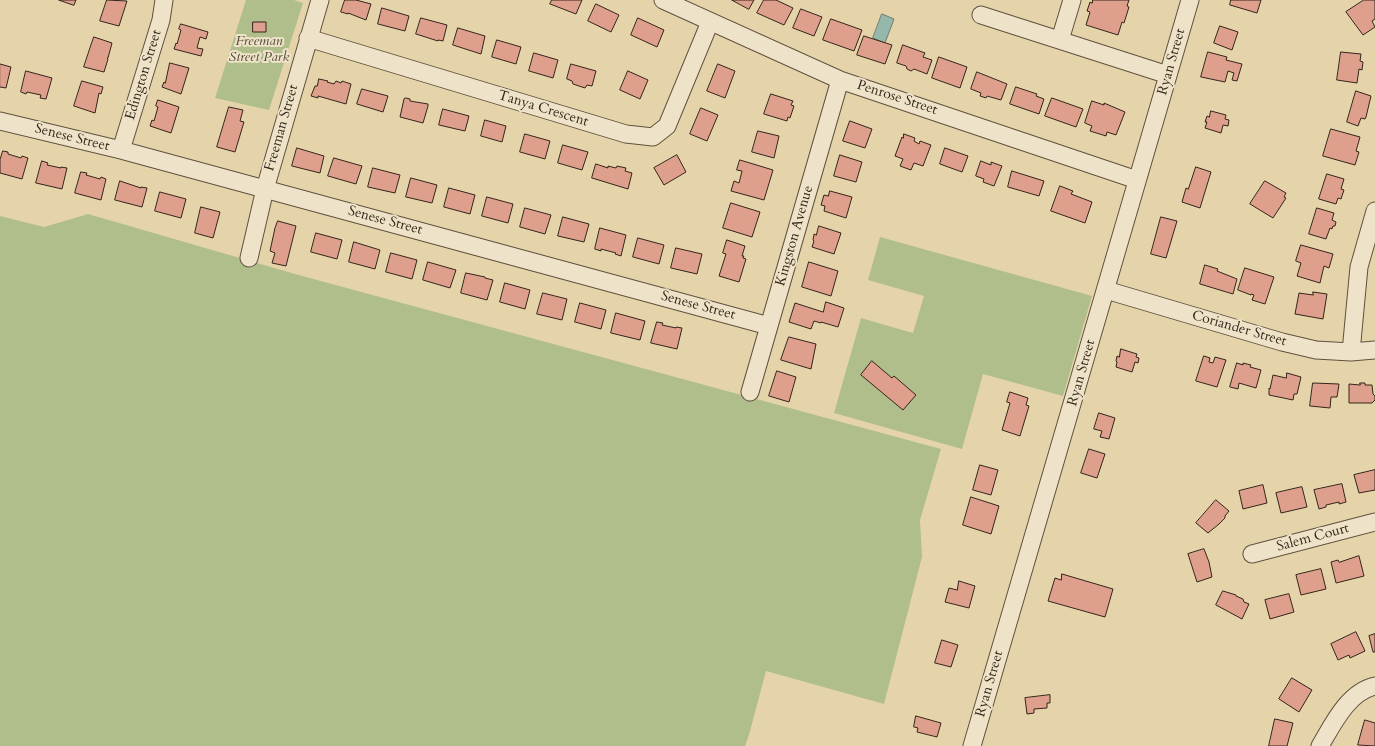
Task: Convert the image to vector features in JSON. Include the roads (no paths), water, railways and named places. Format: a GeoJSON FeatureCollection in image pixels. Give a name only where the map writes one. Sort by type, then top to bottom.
{"type":"FeatureCollection","features":[{"type":"Feature","properties":{"kind":"street","name":"Edington Street"},"geometry":{"type":"LineString","coordinates":[[121,150],[161,20],[164,0]]}},
{"type":"Feature","properties":{"kind":"street","name":"Freeman Street"},"geometry":{"type":"LineString","coordinates":[[248,258],[265,189],[320,0]]}},
{"type":"Feature","properties":{"kind":"street","name":"Penrose Street"},"geometry":{"type":"LineString","coordinates":[[663,0],[840,80],[1137,180]]}},
{"type":"Feature","properties":{"kind":"street"},"geometry":{"type":"LineString","coordinates":[[1060,40],[1072,0]]}},
{"type":"Feature","properties":{"kind":"street","name":"Ryan Street"},"geometry":{"type":"LineString","coordinates":[[972,746],[1190,0]]}},
{"type":"Feature","properties":{"kind":"street"},"geometry":{"type":"LineString","coordinates":[[981,14],[1168,75]]}},
{"type":"Feature","properties":{"kind":"street","name":"Tanya Crescent"},"geometry":{"type":"LineString","coordinates":[[308,38],[626,134],[653,137],[667,126],[710,22]]}},
{"type":"Feature","properties":{"kind":"street","name":"Kingston Avenue"},"geometry":{"type":"LineString","coordinates":[[750,392],[840,80]]}},
{"type":"Feature","properties":{"kind":"street","name":"Senese Street"},"geometry":{"type":"LineString","coordinates":[[0,121],[121,150],[769,326]]}},
{"type":"Feature","properties":{"kind":"street"},"geometry":{"type":"LineString","coordinates":[[1351,352],[1359,268],[1375,211]]}},
{"type":"Feature","properties":{"kind":"street","name":"Coriander Street"},"geometry":{"type":"LineString","coordinates":[[1106,290],[1282,342],[1316,350],[1351,352],[1375,350]]}},
{"type":"Feature","properties":{"kind":"street","name":"Salem Court"},"geometry":{"type":"LineString","coordinates":[[1252,554],[1375,522]]}},
{"type":"Feature","properties":{"kind":"street"},"geometry":{"type":"LineString","coordinates":[[1320,746],[1343,708],[1366,688],[1375,686]]}},
{"type":"Feature","properties":{"kind":"park label","name":"Freeman Street Park"},"geometry":{"type":"Point","coordinates":[259,50]}}]}
